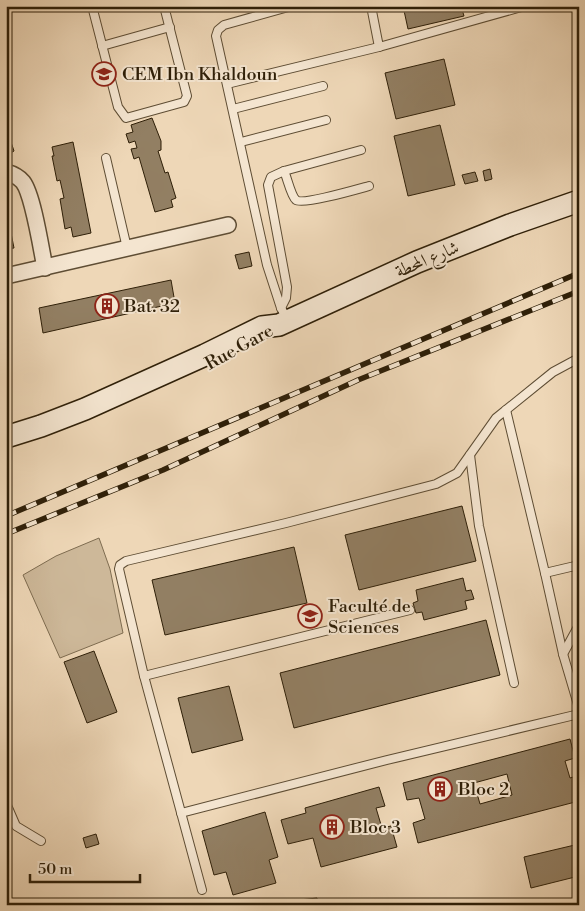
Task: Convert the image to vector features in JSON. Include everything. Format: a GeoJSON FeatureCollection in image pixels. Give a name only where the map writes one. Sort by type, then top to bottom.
{"type":"FeatureCollection","features":[{"type":"Feature","properties":{"kind":"main road","name":"شارع المحطة"},"geometry":{"type":"LineString","coordinates":[[283,318],[510,225],[579,201]]}},
{"type":"Feature","properties":{"kind":"main road","name":"Rue Gare"},"geometry":{"type":"LineString","coordinates":[[6,437],[86,409],[206,356],[283,318]]}},
{"type":"Feature","properties":{"kind":"main road","name":"Rue Gare"},"geometry":{"type":"LineString","coordinates":[[6,446],[72,424],[152,390],[266,336],[283,318]]}},
{"type":"Feature","properties":{"kind":"street"},"geometry":{"type":"LineString","coordinates":[[6,172],[16,175],[24,183],[30,196],[45,268]]}},
{"type":"Feature","properties":{"kind":"street"},"geometry":{"type":"LineString","coordinates":[[6,276],[228,225]]}},
{"type":"Feature","properties":{"kind":"lane"},"geometry":{"type":"LineString","coordinates":[[92,6],[118,107],[126,118],[184,102],[188,96],[164,6]]}},
{"type":"Feature","properties":{"kind":"lane"},"geometry":{"type":"LineString","coordinates":[[283,318],[267,265],[216,36],[218,30],[224,25],[292,6]]}},
{"type":"Feature","properties":{"kind":"lane"},"geometry":{"type":"LineString","coordinates":[[371,6],[380,47]]}},
{"type":"Feature","properties":{"kind":"lane"},"geometry":{"type":"LineString","coordinates":[[227,84],[380,47],[525,6]]}},
{"type":"Feature","properties":{"kind":"lane"},"geometry":{"type":"LineString","coordinates":[[102,46],[170,27]]}},
{"type":"Feature","properties":{"kind":"lane"},"geometry":{"type":"LineString","coordinates":[[233,109],[323,86]]}},
{"type":"Feature","properties":{"kind":"lane"},"geometry":{"type":"LineString","coordinates":[[241,142],[326,120]]}},
{"type":"Feature","properties":{"kind":"lane"},"geometry":{"type":"LineString","coordinates":[[283,318],[287,287],[268,185],[271,177],[284,171],[361,150]]}},
{"type":"Feature","properties":{"kind":"lane"},"geometry":{"type":"LineString","coordinates":[[106,158],[127,248]]}},
{"type":"Feature","properties":{"kind":"lane"},"geometry":{"type":"LineString","coordinates":[[284,171],[295,198],[299,201],[311,200],[369,186]]}},
{"type":"Feature","properties":{"kind":"lane"},"geometry":{"type":"LineString","coordinates":[[202,890],[144,676],[119,569],[120,565],[126,561],[286,523],[436,484],[457,473],[496,418],[553,372],[579,358]]}},
{"type":"Feature","properties":{"kind":"lane"},"geometry":{"type":"LineString","coordinates":[[506,410],[563,654],[579,708]]}},
{"type":"Feature","properties":{"kind":"lane"},"geometry":{"type":"LineString","coordinates":[[470,455],[472,486],[479,526],[514,683]]}},
{"type":"Feature","properties":{"kind":"lane"},"geometry":{"type":"LineString","coordinates":[[545,573],[579,565]]}},
{"type":"Feature","properties":{"kind":"lane"},"geometry":{"type":"LineString","coordinates":[[144,676],[410,610]]}},
{"type":"Feature","properties":{"kind":"lane"},"geometry":{"type":"LineString","coordinates":[[563,654],[579,625]]}},
{"type":"Feature","properties":{"kind":"lane"},"geometry":{"type":"LineString","coordinates":[[181,814],[387,760],[579,714]]}},
{"type":"Feature","properties":{"kind":"lane"},"geometry":{"type":"LineString","coordinates":[[6,803],[16,826],[41,841]]}},
{"type":"Feature","properties":{"kind":"shaded area"},"geometry":{"type":"Polygon","coordinates":[[[99,538],[110,569],[123,633],[60,658],[23,575],[56,556],[99,538]]]}},
{"type":"Feature","properties":{"kind":"building"},"geometry":{"type":"Polygon","coordinates":[[[403,6],[421,6],[422,8],[431,6],[461,6],[464,16],[408,29],[403,6]]]}},
{"type":"Feature","properties":{"kind":"building"},"geometry":{"type":"Polygon","coordinates":[[[444,59],[455,105],[396,119],[385,73],[444,59]]]}},
{"type":"Feature","properties":{"kind":"building"},"geometry":{"type":"Polygon","coordinates":[[[152,118],[161,141],[161,150],[158,151],[165,173],[168,172],[176,198],[171,200],[173,207],[155,212],[139,157],[134,159],[131,149],[137,148],[135,141],[129,143],[126,134],[133,132],[131,125],[152,118]]]}},
{"type":"Feature","properties":{"kind":"building"},"geometry":{"type":"Polygon","coordinates":[[[440,125],[455,185],[408,196],[394,136],[440,125]]]}},
{"type":"Feature","properties":{"kind":"building"},"geometry":{"type":"Polygon","coordinates":[[[6,136],[9,136],[14,151],[6,156],[6,136]]]}},
{"type":"Feature","properties":{"kind":"building"},"geometry":{"type":"Polygon","coordinates":[[[73,142],[91,233],[73,237],[71,227],[65,229],[60,199],[64,198],[60,180],[57,181],[52,147],[73,142]]]}},
{"type":"Feature","properties":{"kind":"building"},"geometry":{"type":"Polygon","coordinates":[[[490,169],[492,179],[485,181],[483,171],[490,169]]]}},
{"type":"Feature","properties":{"kind":"building"},"geometry":{"type":"Polygon","coordinates":[[[475,172],[478,181],[465,184],[462,175],[475,172]]]}},
{"type":"Feature","properties":{"kind":"building"},"geometry":{"type":"Polygon","coordinates":[[[6,228],[10,228],[14,248],[7,249],[8,254],[6,255],[6,228]]]}},
{"type":"Feature","properties":{"kind":"building"},"geometry":{"type":"Polygon","coordinates":[[[249,252],[252,266],[239,269],[235,255],[249,252]]]}},
{"type":"Feature","properties":{"kind":"building","name":"Bat. 32"},"geometry":{"type":"Polygon","coordinates":[[[171,280],[175,303],[43,333],[39,308],[171,280]]]}},
{"type":"Feature","properties":{"kind":"building"},"geometry":{"type":"Polygon","coordinates":[[[462,506],[476,561],[359,590],[345,535],[462,506]]]}},
{"type":"Feature","properties":{"kind":"building"},"geometry":{"type":"Polygon","coordinates":[[[294,547],[307,603],[165,635],[152,580],[294,547]]]}},
{"type":"Feature","properties":{"kind":"building"},"geometry":{"type":"Polygon","coordinates":[[[463,578],[466,591],[471,590],[474,599],[465,601],[467,609],[424,620],[422,612],[416,613],[413,603],[418,601],[416,590],[463,578]]]}},
{"type":"Feature","properties":{"kind":"building"},"geometry":{"type":"Polygon","coordinates":[[[486,620],[500,675],[294,728],[280,673],[486,620]]]}},
{"type":"Feature","properties":{"kind":"building"},"geometry":{"type":"Polygon","coordinates":[[[94,651],[117,712],[87,723],[64,662],[94,651]]]}},
{"type":"Feature","properties":{"kind":"building"},"geometry":{"type":"Polygon","coordinates":[[[229,686],[243,740],[192,753],[178,698],[229,686]]]}},
{"type":"Feature","properties":{"kind":"building","name":"Bloc 2"},"geometry":{"type":"Polygon","coordinates":[[[570,739],[575,758],[565,761],[570,778],[579,775],[579,801],[418,843],[413,823],[425,819],[419,798],[407,800],[403,783],[570,739]],[[507,774],[474,783],[480,804],[512,795],[507,774]]]}},
{"type":"Feature","properties":{"kind":"building","name":"Bloc 3"},"geometry":{"type":"Polygon","coordinates":[[[379,787],[385,806],[376,808],[382,828],[391,826],[397,847],[321,867],[313,838],[288,844],[281,820],[306,813],[305,808],[379,787]]]}},
{"type":"Feature","properties":{"kind":"building"},"geometry":{"type":"Polygon","coordinates":[[[265,812],[278,857],[269,860],[276,883],[233,895],[226,872],[214,875],[202,831],[265,812]]]}},
{"type":"Feature","properties":{"kind":"building"},"geometry":{"type":"Polygon","coordinates":[[[96,834],[99,844],[86,848],[83,838],[96,834]]]}},
{"type":"Feature","properties":{"kind":"building"},"geometry":{"type":"Polygon","coordinates":[[[579,844],[579,876],[531,888],[524,857],[579,844]]]}},
{"type":"Feature","properties":{"kind":"building"},"geometry":{"type":"Polygon","coordinates":[[[317,898],[318,905],[300,905],[299,900],[317,898]]]}},
{"type":"Feature","properties":{"kind":"railway"},"geometry":{"type":"LineString","coordinates":[[6,516],[579,273]]}},
{"type":"Feature","properties":{"kind":"railway"},"geometry":{"type":"LineString","coordinates":[[6,534],[163,470],[358,380],[579,291]]}},
{"type":"Feature","properties":{"kind":"place","name":"CEM Ibn Khaldoun"},"geometry":{"type":"Point","coordinates":[104,74]}},
{"type":"Feature","properties":{"kind":"place","name":"Bat. 32"},"geometry":{"type":"Point","coordinates":[107,306]}},
{"type":"Feature","properties":{"kind":"place","name":"Faculté de Sciences"},"geometry":{"type":"Point","coordinates":[310,616]}},
{"type":"Feature","properties":{"kind":"place","name":"Bloc 2"},"geometry":{"type":"Point","coordinates":[440,789]}},
{"type":"Feature","properties":{"kind":"place","name":"Bloc 3"},"geometry":{"type":"Point","coordinates":[332,827]}}]}
